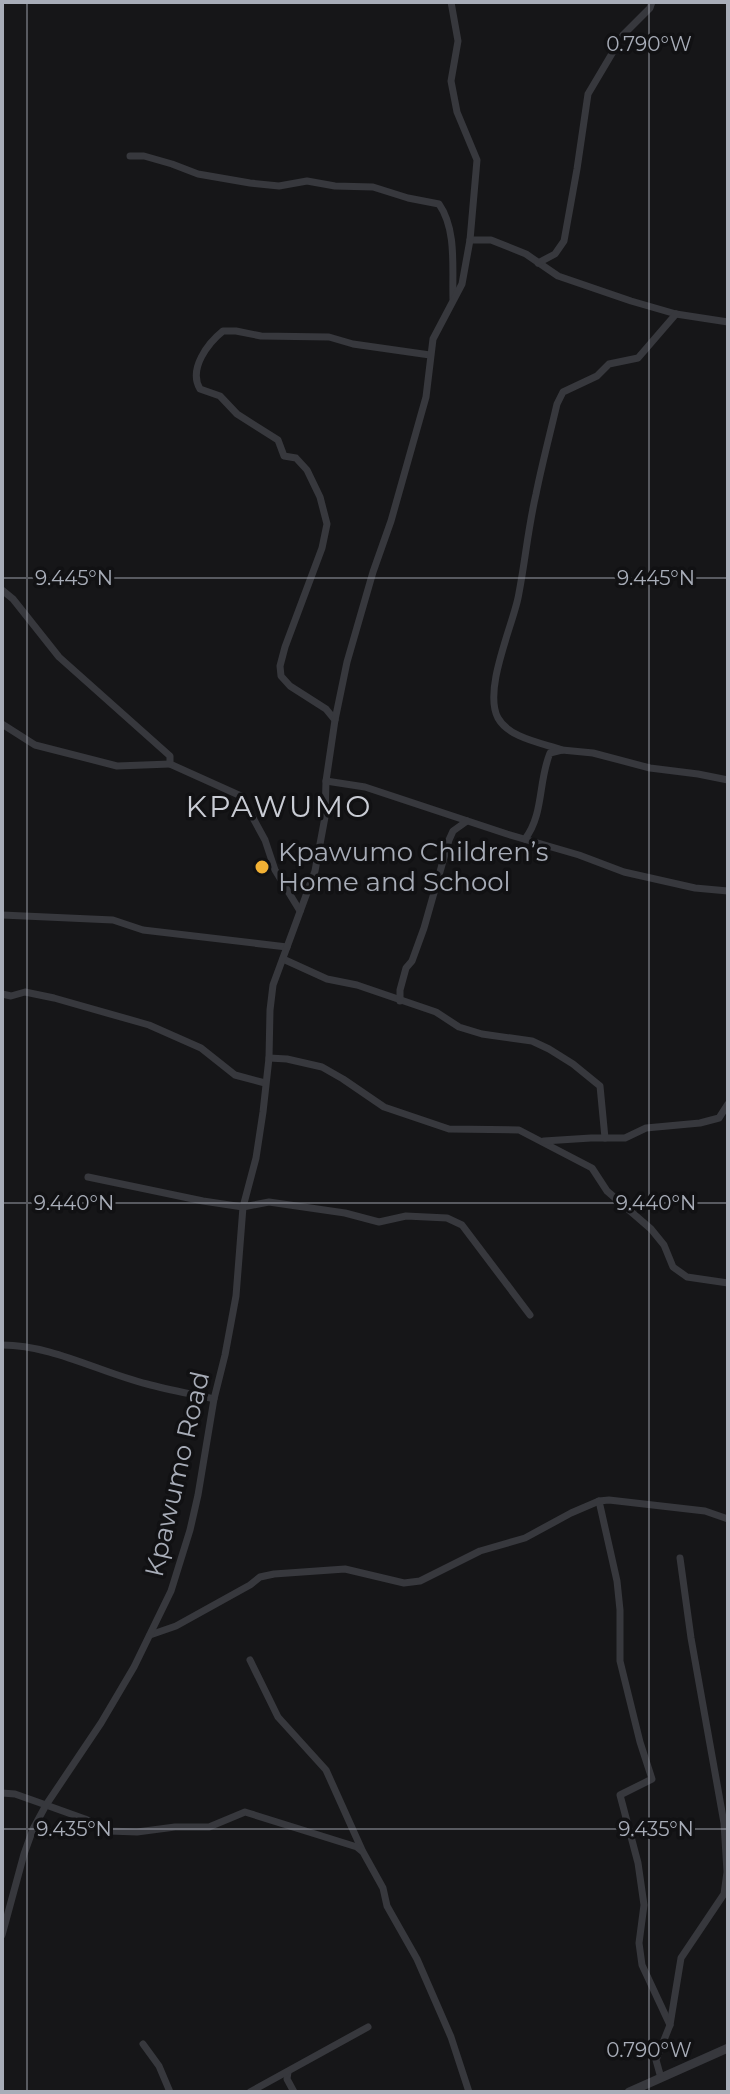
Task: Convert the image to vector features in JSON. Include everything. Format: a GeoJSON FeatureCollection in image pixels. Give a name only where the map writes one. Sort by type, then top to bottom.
{"type":"FeatureCollection","features":[{"type":"Feature","properties":{"kind":"street","name":"Kpawumo Road"},"geometry":{"type":"LineString","coordinates":[[2,1935],[33,1829],[101,1723],[150,1635],[171,1591],[190,1530],[236,1296],[243,1207],[256,1158],[269,1058],[273,985],[315,871],[325,817],[326,781],[335,720],[347,662],[426,397],[433,339],[462,284],[470,240],[477,160],[457,112],[451,81],[458,41],[451,2]]}},
{"type":"Feature","properties":{"kind":"street"},"geometry":{"type":"LineString","coordinates":[[538,263],[555,254],[564,241],[588,94],[623,35],[650,8],[652,2]]}},
{"type":"Feature","properties":{"kind":"street"},"geometry":{"type":"LineString","coordinates":[[130,156],[144,156],[198,174],[237,181],[279,186],[307,181],[335,186],[373,187],[439,204],[448,217],[450,228],[453,301]]}},
{"type":"Feature","properties":{"kind":"street"},"geometry":{"type":"LineString","coordinates":[[470,240],[491,240],[526,254],[558,276],[676,314],[728,322]]}},
{"type":"Feature","properties":{"kind":"street"},"geometry":{"type":"LineString","coordinates":[[676,314],[638,358],[609,364],[597,376],[563,392],[557,404],[536,493],[517,601],[494,695],[497,716],[510,731],[562,750],[593,753],[650,768],[728,780]]}},
{"type":"Feature","properties":{"kind":"street"},"geometry":{"type":"LineString","coordinates":[[335,720],[326,709],[290,686],[281,676],[280,666],[322,548],[327,524],[320,497],[307,470],[296,458],[284,456],[278,440],[237,414],[220,396],[200,389],[196,370],[205,349],[223,331],[261,336],[329,337],[353,344],[430,355]]}},
{"type":"Feature","properties":{"kind":"street"},"geometry":{"type":"LineString","coordinates":[[2,590],[13,599],[59,657],[170,756],[170,764]]}},
{"type":"Feature","properties":{"kind":"street"},"geometry":{"type":"LineString","coordinates":[[2,724],[35,745],[117,766],[170,764],[241,796],[265,840],[275,870],[300,911]]}},
{"type":"Feature","properties":{"kind":"street"},"geometry":{"type":"LineString","coordinates":[[525,839],[534,827],[545,764],[550,753],[562,750]]}},
{"type":"Feature","properties":{"kind":"street"},"geometry":{"type":"LineString","coordinates":[[326,781],[365,787],[624,872],[695,888],[728,891]]}},
{"type":"Feature","properties":{"kind":"street"},"geometry":{"type":"LineString","coordinates":[[400,1001],[406,968],[412,961],[424,928],[449,840],[453,831],[467,821]]}},
{"type":"Feature","properties":{"kind":"street"},"geometry":{"type":"LineString","coordinates":[[2,915],[113,920],[143,930],[287,947]]}},
{"type":"Feature","properties":{"kind":"street"},"geometry":{"type":"LineString","coordinates":[[283,959],[327,979],[357,985],[436,1012],[459,1027],[482,1034],[532,1041],[549,1049],[600,1086],[605,1138]]}},
{"type":"Feature","properties":{"kind":"street"},"geometry":{"type":"LineString","coordinates":[[2,994],[11,996],[25,992],[54,998],[149,1025],[201,1048],[235,1075],[265,1083]]}},
{"type":"Feature","properties":{"kind":"street"},"geometry":{"type":"LineString","coordinates":[[269,1058],[322,1067],[384,1107],[449,1129],[519,1130],[542,1141],[592,1168],[607,1191],[651,1229],[664,1245],[673,1267],[687,1277],[728,1283]]}},
{"type":"Feature","properties":{"kind":"street"},"geometry":{"type":"LineString","coordinates":[[542,1141],[625,1138],[646,1128],[719,1118],[728,1104]]}},
{"type":"Feature","properties":{"kind":"street"},"geometry":{"type":"LineString","coordinates":[[88,1177],[243,1207],[269,1202],[345,1213],[379,1222],[406,1216],[447,1218],[462,1225],[530,1315]]}},
{"type":"Feature","properties":{"kind":"street"},"geometry":{"type":"LineString","coordinates":[[2,1345],[17,1345],[145,1384],[214,1399]]}},
{"type":"Feature","properties":{"kind":"street"},"geometry":{"type":"LineString","coordinates":[[150,1635],[176,1626],[260,1577],[274,1574],[345,1569],[404,1583],[420,1581],[480,1551],[525,1538],[599,1501],[686,1508],[728,1519]]}},
{"type":"Feature","properties":{"kind":"street"},"geometry":{"type":"LineString","coordinates":[[599,1501],[617,1581],[620,1661],[652,1779],[620,1795],[638,1863],[644,1905],[639,1943],[642,1965],[670,2025]]}},
{"type":"Feature","properties":{"kind":"street"},"geometry":{"type":"LineString","coordinates":[[661,2078],[656,2060],[670,2025],[681,1958],[724,1894],[727,1872],[724,1823],[680,1558]]}},
{"type":"Feature","properties":{"kind":"street"},"geometry":{"type":"LineString","coordinates":[[250,1660],[278,1717],[326,1770],[383,1888],[387,1906],[417,1959],[451,2037],[469,2092]]}},
{"type":"Feature","properties":{"kind":"street"},"geometry":{"type":"LineString","coordinates":[[2,1793],[15,1794],[46,1805],[109,1831],[209,1827],[245,1812],[357,1847],[363,1852]]}},
{"type":"Feature","properties":{"kind":"street"},"geometry":{"type":"LineString","coordinates":[[250,2092],[368,2027]]}},
{"type":"Feature","properties":{"kind":"street"},"geometry":{"type":"LineString","coordinates":[[143,2044],[159,2066],[170,2092]]}},
{"type":"Feature","properties":{"kind":"street"},"geometry":{"type":"LineString","coordinates":[[629,2092],[728,2048]]}},
{"type":"Feature","properties":{"kind":"street"},"geometry":{"type":"LineString","coordinates":[[288,2072],[287,2079],[294,2092]]}},
{"type":"Feature","properties":{"kind":"place","name":"Kpawumo Children’s Home and School"},"geometry":{"type":"Point","coordinates":[262,867]}},
{"type":"Feature","properties":{"kind":"district","name":"KPAWUMO"},"geometry":{"type":"Point","coordinates":[279,806]}}]}
